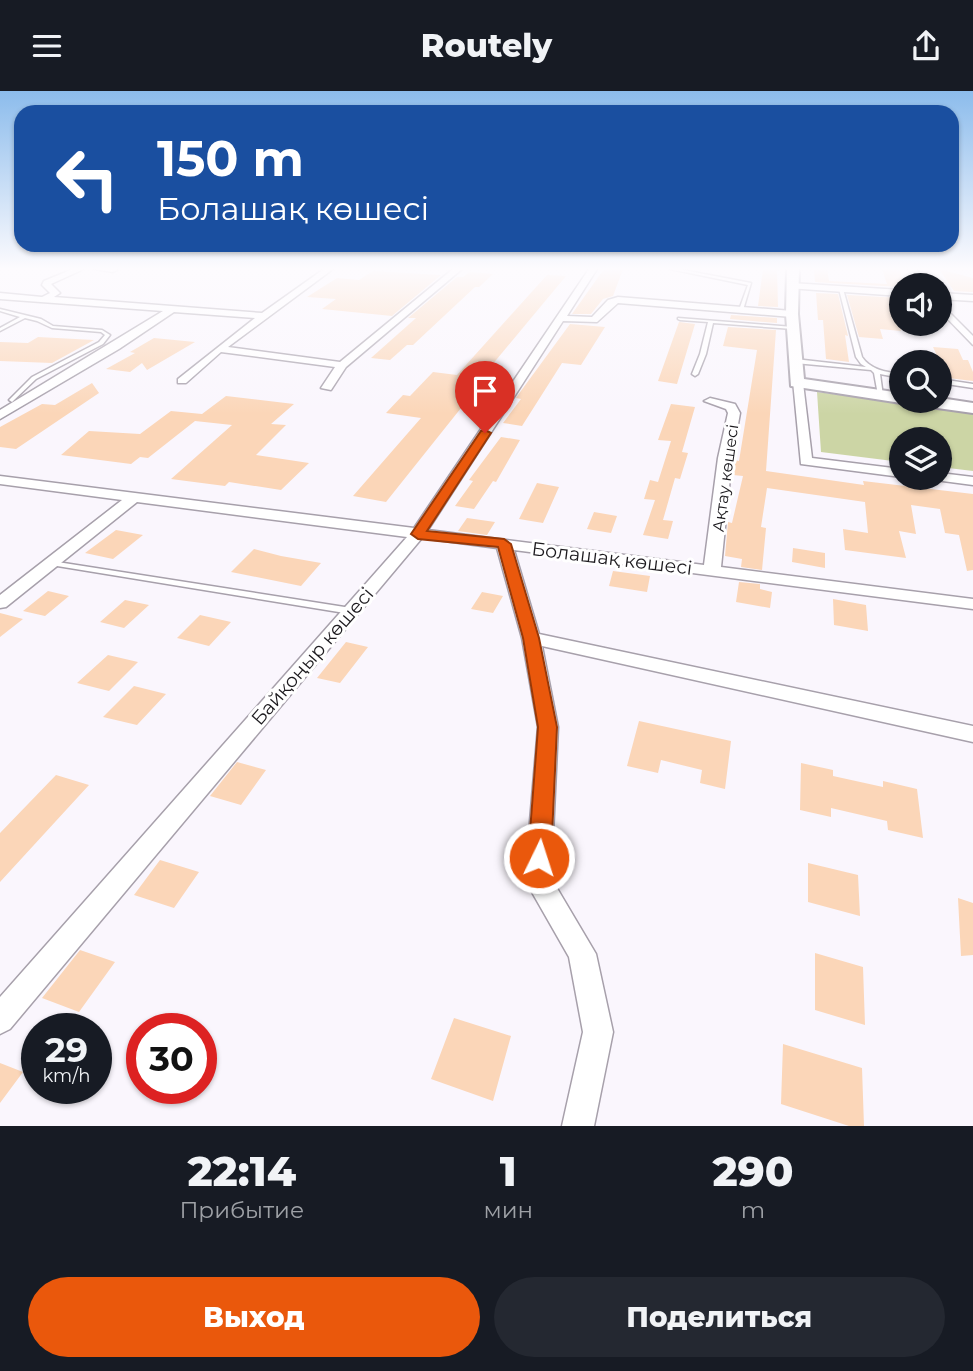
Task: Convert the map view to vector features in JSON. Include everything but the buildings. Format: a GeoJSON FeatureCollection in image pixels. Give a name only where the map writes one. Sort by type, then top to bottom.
{"type":"FeatureCollection","features":[{"type":"Feature","properties":{"kind":"street"},"geometry":{"type":"LineString","coordinates":[[0,415],[18,401],[115,347],[160,317]]}},
{"type":"Feature","properties":{"kind":"street"},"geometry":{"type":"LineString","coordinates":[[182,381],[259,317]]}},
{"type":"Feature","properties":{"kind":"street"},"geometry":{"type":"LineString","coordinates":[[327,388],[342,365],[400,317]]}},
{"type":"Feature","properties":{"kind":"street"},"geometry":{"type":"LineString","coordinates":[[559,318],[594,320],[597,317]]}},
{"type":"Feature","properties":{"kind":"street"},"geometry":{"type":"LineString","coordinates":[[775,317],[792,321]]}},
{"type":"Feature","properties":{"kind":"street"},"geometry":{"type":"LineString","coordinates":[[792,317],[806,461],[889,471]]}},
{"type":"Feature","properties":{"kind":"street","name":"Байқоңыр көшесі"},"geometry":{"type":"LineString","coordinates":[[0,1019],[418,534],[559,318]]}},
{"type":"Feature","properties":{"kind":"street"},"geometry":{"type":"LineString","coordinates":[[952,319],[973,342]]}},
{"type":"Feature","properties":{"kind":"street"},"geometry":{"type":"LineString","coordinates":[[219,349],[342,365]]}},
{"type":"Feature","properties":{"kind":"street"},"geometry":{"type":"LineString","coordinates":[[797,383],[889,396]]}},
{"type":"Feature","properties":{"kind":"street","name":"Ақтау көшесі"},"geometry":{"type":"LineString","coordinates":[[710,401],[731,407],[734,414],[725,458],[712,570]]}},
{"type":"Feature","properties":{"kind":"street"},"geometry":{"type":"LineString","coordinates":[[952,405],[973,408]]}},
{"type":"Feature","properties":{"kind":"street"},"geometry":{"type":"LineString","coordinates":[[952,478],[973,481]]}},
{"type":"Feature","properties":{"kind":"street"},"geometry":{"type":"LineString","coordinates":[[0,494],[8,481]]}},
{"type":"Feature","properties":{"kind":"street","name":"Болашақ көшесі"},"geometry":{"type":"LineString","coordinates":[[8,481],[973,604]]}},
{"type":"Feature","properties":{"kind":"street"},"geometry":{"type":"LineString","coordinates":[[0,603],[133,498]]}},
{"type":"Feature","properties":{"kind":"street"},"geometry":{"type":"LineString","coordinates":[[504,544],[531,638],[548,727],[538,880],[582,954],[598,1032],[578,1126]]}},
{"type":"Feature","properties":{"kind":"street"},"geometry":{"type":"LineString","coordinates":[[531,638],[973,734]]}},
{"type":"Feature","properties":{"kind":"lane"},"geometry":{"type":"LineString","coordinates":[[0,330],[23,317]]}},
{"type":"Feature","properties":{"kind":"lane"},"geometry":{"type":"LineString","coordinates":[[0,399],[18,401],[34,378],[101,343],[108,335],[102,331],[52,327],[28,317]]}},
{"type":"Feature","properties":{"kind":"lane"},"geometry":{"type":"LineString","coordinates":[[848,317],[859,357],[874,371],[881,395]]}},
{"type":"Feature","properties":{"kind":"lane"},"geometry":{"type":"LineString","coordinates":[[680,319],[792,321]]}},
{"type":"Feature","properties":{"kind":"lane"},"geometry":{"type":"LineString","coordinates":[[695,374],[711,321]]}},
{"type":"Feature","properties":{"kind":"lane"},"geometry":{"type":"LineString","coordinates":[[795,361],[889,374]]}},
{"type":"Feature","properties":{"kind":"lane"},"geometry":{"type":"LineString","coordinates":[[952,383],[973,386]]}},
{"type":"Feature","properties":{"kind":"lane"},"geometry":{"type":"LineString","coordinates":[[51,563],[351,611]]}},
{"type":"Feature","properties":{"kind":"green space"},"geometry":{"type":"Polygon","coordinates":[[[817,392],[889,401],[889,413],[952,413],[952,409],[973,412],[973,471],[952,468],[952,427],[889,427],[889,460],[821,452],[817,392]]]}},
{"type":"Feature","properties":{"kind":"route"},"geometry":{"type":"LineString","coordinates":[[485,433],[418,534],[504,544],[531,638],[548,727],[539,858]]}}]}
